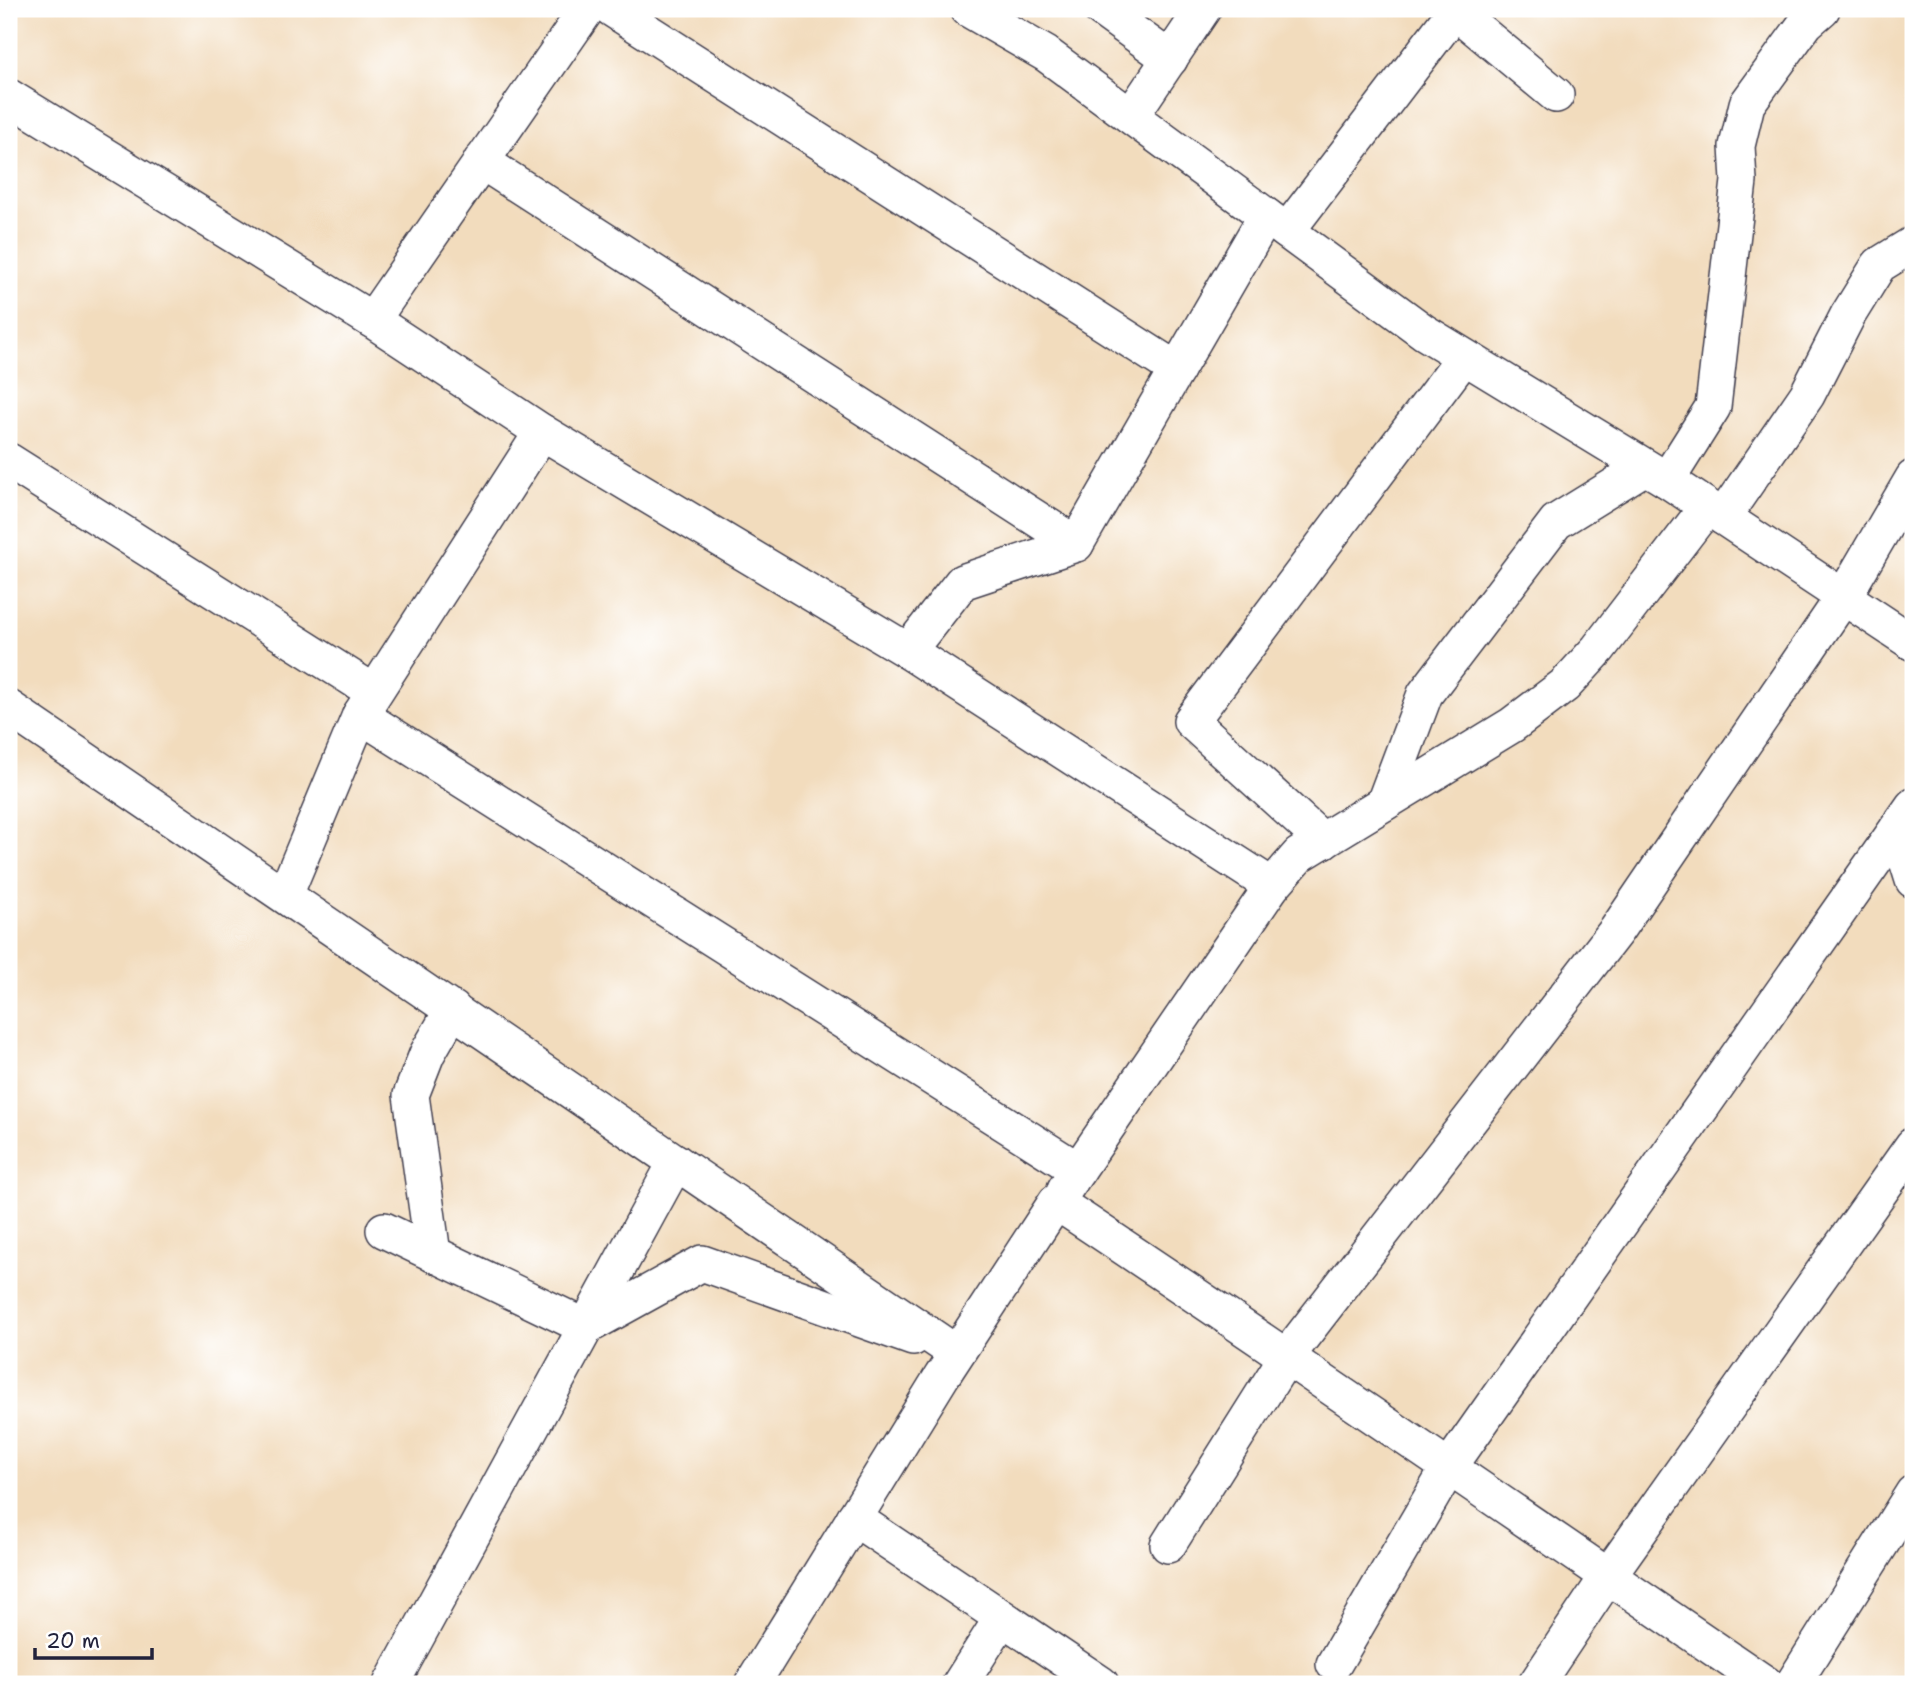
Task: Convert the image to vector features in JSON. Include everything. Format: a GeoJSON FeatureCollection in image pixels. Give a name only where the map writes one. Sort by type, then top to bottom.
{"type":"FeatureCollection","features":[{"type":"Feature","properties":{"kind":"street"},"geometry":{"type":"LineString","coordinates":[[372,320],[587,9]]}},
{"type":"Feature","properties":{"kind":"street"},"geometry":{"type":"LineString","coordinates":[[612,9],[1177,370]]}},
{"type":"Feature","properties":{"kind":"street"},"geometry":{"type":"LineString","coordinates":[[968,9],[1046,54],[1423,332],[1656,474],[1913,643]]}},
{"type":"Feature","properties":{"kind":"street"},"geometry":{"type":"LineString","coordinates":[[1101,9],[1170,60]]}},
{"type":"Feature","properties":{"kind":"street"},"geometry":{"type":"LineString","coordinates":[[1131,116],[1203,9]]}},
{"type":"Feature","properties":{"kind":"street"},"geometry":{"type":"LineString","coordinates":[[1384,803],[1425,694],[1556,522],[1656,474],[1713,407],[1739,181],[1737,146],[1746,104],[1805,23],[1822,9]]}},
{"type":"Feature","properties":{"kind":"street"},"geometry":{"type":"LineString","coordinates":[[908,651],[962,582],[1076,544],[1177,370],[1277,224],[1453,10],[1556,95]]}},
{"type":"Feature","properties":{"kind":"street"},"geometry":{"type":"LineString","coordinates":[[9,97],[372,320],[542,432],[908,651],[1272,887]]}},
{"type":"Feature","properties":{"kind":"street"},"geometry":{"type":"LineString","coordinates":[[481,161],[1076,544]]}},
{"type":"Feature","properties":{"kind":"street"},"geometry":{"type":"LineString","coordinates":[[752,1684],[956,1353],[1272,887],[1299,855],[1512,725],[1565,685],[1715,512],[1807,395],[1848,315],[1879,265],[1913,244]]}},
{"type":"Feature","properties":{"kind":"street"},"geometry":{"type":"LineString","coordinates":[[1323,841],[1191,720],[1464,357]]}},
{"type":"Feature","properties":{"kind":"street"},"geometry":{"type":"LineString","coordinates":[[285,895],[367,704],[542,432]]}},
{"type":"Feature","properties":{"kind":"street"},"geometry":{"type":"LineString","coordinates":[[9,461],[367,704],[1078,1170]]}},
{"type":"Feature","properties":{"kind":"street"},"geometry":{"type":"LineString","coordinates":[[1168,1545],[1287,1356],[1616,931],[1844,596],[1913,478]]}},
{"type":"Feature","properties":{"kind":"street"},"geometry":{"type":"LineString","coordinates":[[9,708],[956,1353]]}},
{"type":"Feature","properties":{"kind":"street"},"geometry":{"type":"LineString","coordinates":[[1905,817],[1913,880]]}},
{"type":"Feature","properties":{"kind":"street"},"geometry":{"type":"LineString","coordinates":[[1335,1664],[1448,1469],[1905,817]]}},
{"type":"Feature","properties":{"kind":"street"},"geometry":{"type":"LineString","coordinates":[[433,1254],[411,1095],[427,1054],[453,1009]]}},
{"type":"Feature","properties":{"kind":"street"},"geometry":{"type":"LineString","coordinates":[[1536,1684],[1608,1577],[1913,1145]]}},
{"type":"Feature","properties":{"kind":"street"},"geometry":{"type":"LineString","coordinates":[[391,1684],[676,1162]]}},
{"type":"Feature","properties":{"kind":"street"},"geometry":{"type":"LineString","coordinates":[[1056,1202],[1287,1356],[1448,1469],[1766,1684]]}},
{"type":"Feature","properties":{"kind":"street"},"geometry":{"type":"LineString","coordinates":[[384,1230],[586,1327]]}},
{"type":"Feature","properties":{"kind":"street"},"geometry":{"type":"LineString","coordinates":[[586,1327],[702,1263],[956,1353]]}},
{"type":"Feature","properties":{"kind":"street"},"geometry":{"type":"LineString","coordinates":[[1793,1684],[1913,1493]]}},
{"type":"Feature","properties":{"kind":"street"},"geometry":{"type":"LineString","coordinates":[[854,1518],[1101,1684]]}},
{"type":"Feature","properties":{"kind":"street"},"geometry":{"type":"LineString","coordinates":[[960,1684],[1002,1618]]}}]}
